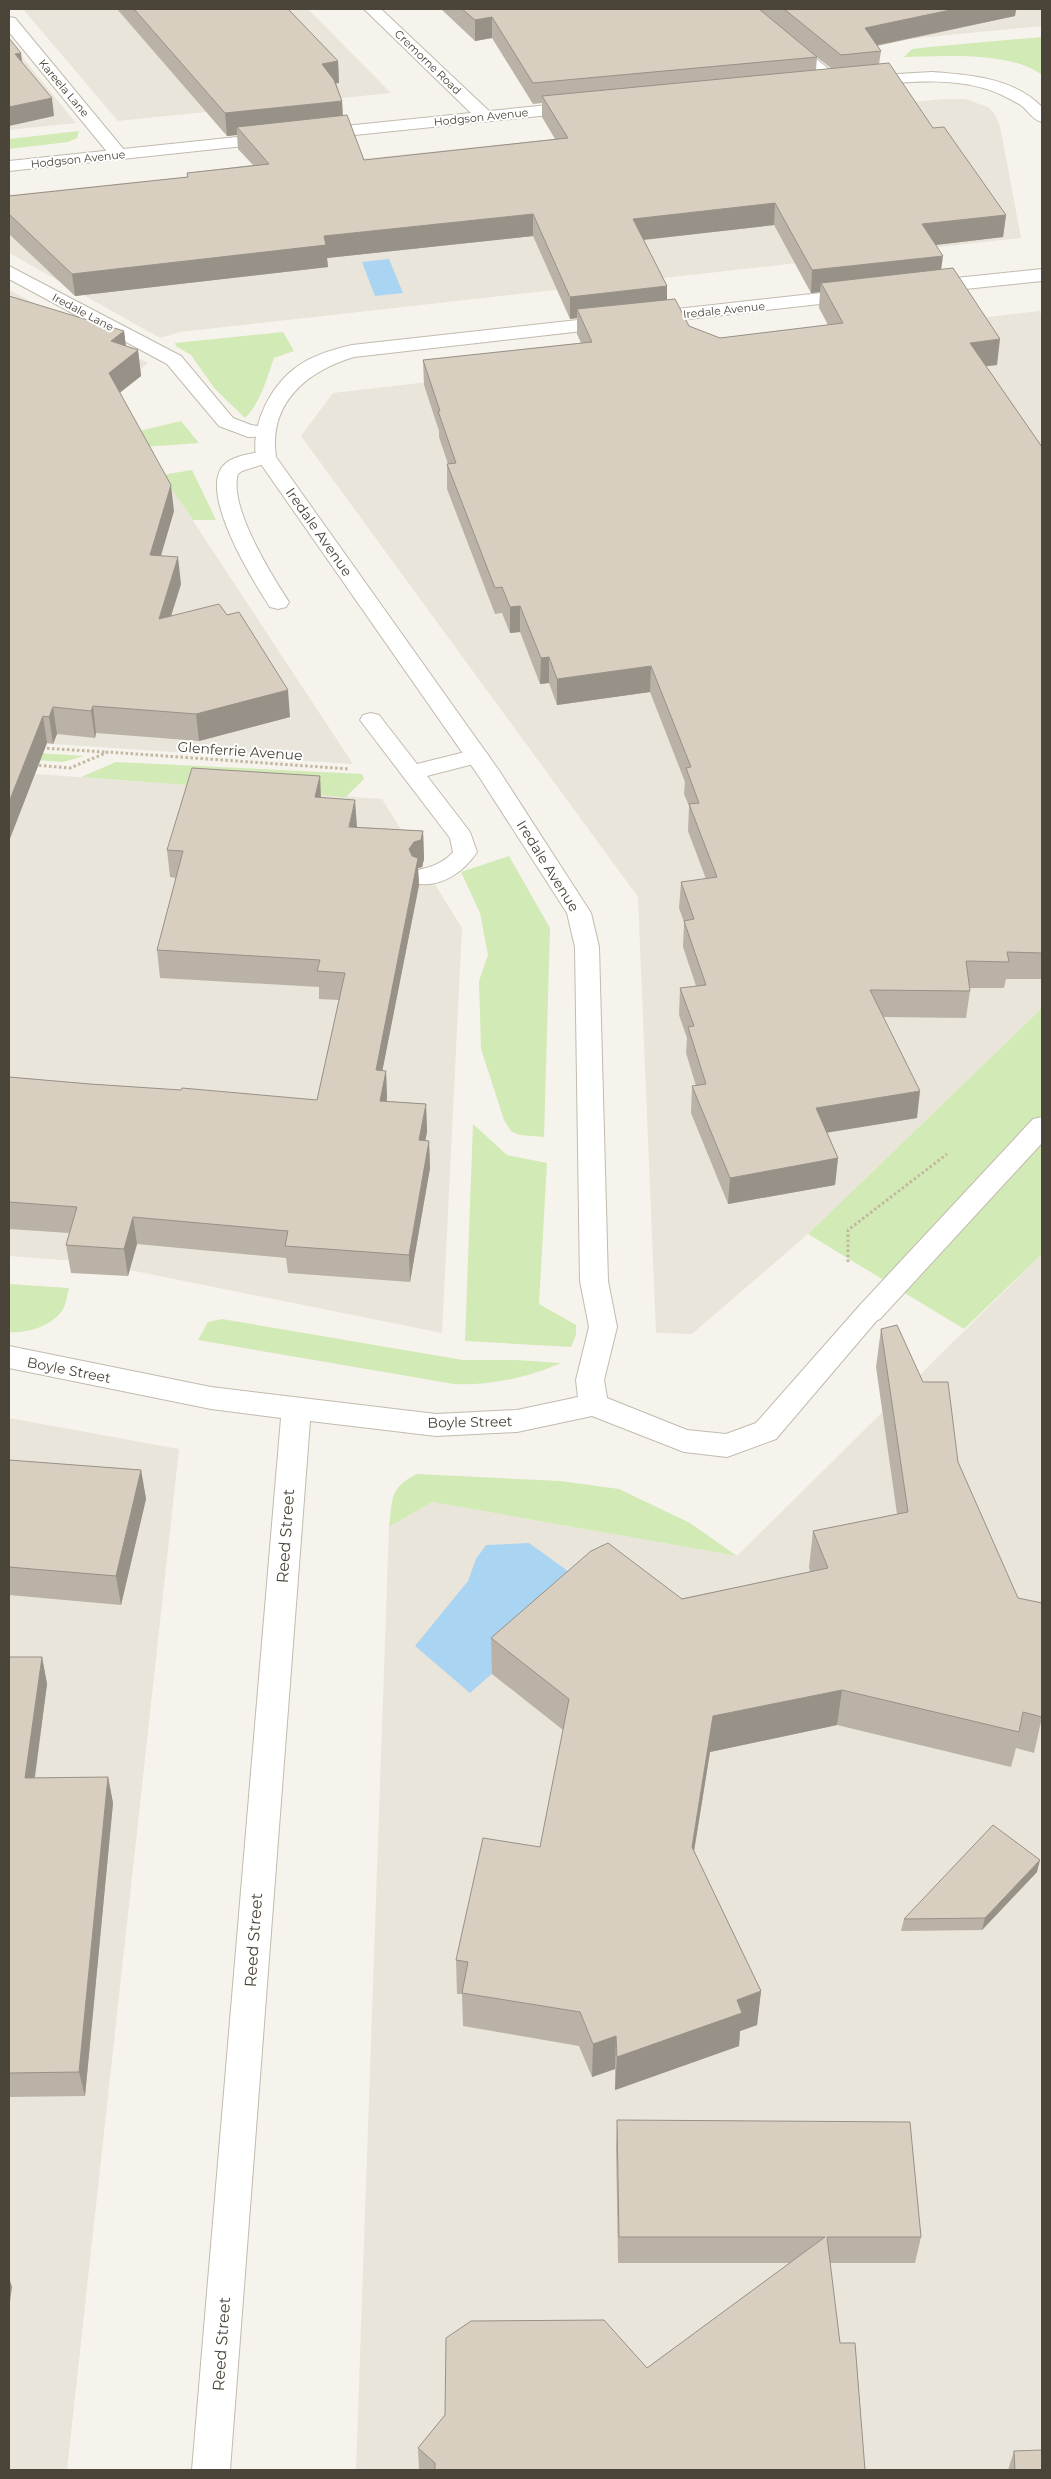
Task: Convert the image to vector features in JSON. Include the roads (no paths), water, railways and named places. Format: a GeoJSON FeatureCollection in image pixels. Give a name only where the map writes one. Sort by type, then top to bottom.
{"type":"FeatureCollection","features":[{"type":"Feature","properties":{"kind":"street","name":"Cremorne Road"},"geometry":{"type":"LineString","coordinates":[[372,9],[484,116]]}},
{"type":"Feature","properties":{"kind":"street"},"geometry":{"type":"LineString","coordinates":[[745,9],[835,83]]}},
{"type":"Feature","properties":{"kind":"street","name":"Kareela Lane"},"geometry":{"type":"LineString","coordinates":[[9,22],[119,155]]}},
{"type":"Feature","properties":{"kind":"street"},"geometry":{"type":"LineString","coordinates":[[815,84],[922,77],[954,79],[1007,91],[1026,101],[1042,118]]}},
{"type":"Feature","properties":{"kind":"street","name":"Hodgson Avenue"},"geometry":{"type":"LineString","coordinates":[[9,166],[601,105]]}},
{"type":"Feature","properties":{"kind":"street","name":"Iredale Lane"},"geometry":{"type":"LineString","coordinates":[[9,272],[174,360],[226,422],[248,431],[264,432]]}},
{"type":"Feature","properties":{"kind":"street"},"geometry":{"type":"LineString","coordinates":[[911,289],[1042,275]]}},
{"type":"Feature","properties":{"kind":"street","name":"Iredale Avenue"},"geometry":{"type":"LineString","coordinates":[[264,432],[283,393],[296,376],[329,358],[352,351],[872,294]]}},
{"type":"Feature","properties":{"kind":"street"},"geometry":{"type":"LineString","coordinates":[[264,432],[266,457],[238,465],[228,474],[226,485],[234,524],[252,563],[278,602]]}},
{"type":"Feature","properties":{"kind":"street","name":"Iredale Avenue"},"geometry":{"type":"LineString","coordinates":[[266,457],[477,756],[579,912],[587,947],[594,1281],[603,1328],[590,1380],[593,1405]]}},
{"type":"Feature","properties":{"kind":"street"},"geometry":{"type":"LineString","coordinates":[[371,720],[414,772],[462,837],[465,852],[459,862],[448,870],[424,877]]}},
{"type":"Feature","properties":{"kind":"street"},"geometry":{"type":"LineString","coordinates":[[414,772],[477,756]]}},
{"type":"Feature","properties":{"kind":"street"},"geometry":{"type":"LineString","coordinates":[[593,1405],[684,1441],[727,1446],[766,1431],[870,1312],[1042,1126]]}},
{"type":"Feature","properties":{"kind":"street","name":"Boyle Street"},"geometry":{"type":"LineString","coordinates":[[9,1357],[211,1398],[296,1410],[436,1425],[517,1421],[593,1405]]}},
{"type":"Feature","properties":{"kind":"street","name":"Reed Street"},"geometry":{"type":"LineString","coordinates":[[211,2470],[296,1410]]}},
{"type":"Feature","properties":{"kind":"water"},"geometry":{"type":"Polygon","coordinates":[[[389,259],[403,293],[375,296],[362,262],[389,259]]]}},
{"type":"Feature","properties":{"kind":"water"},"geometry":{"type":"Polygon","coordinates":[[[529,1543],[590,1587],[470,1693],[415,1646],[468,1581],[476,1559],[486,1545],[529,1543]]]}}]}
